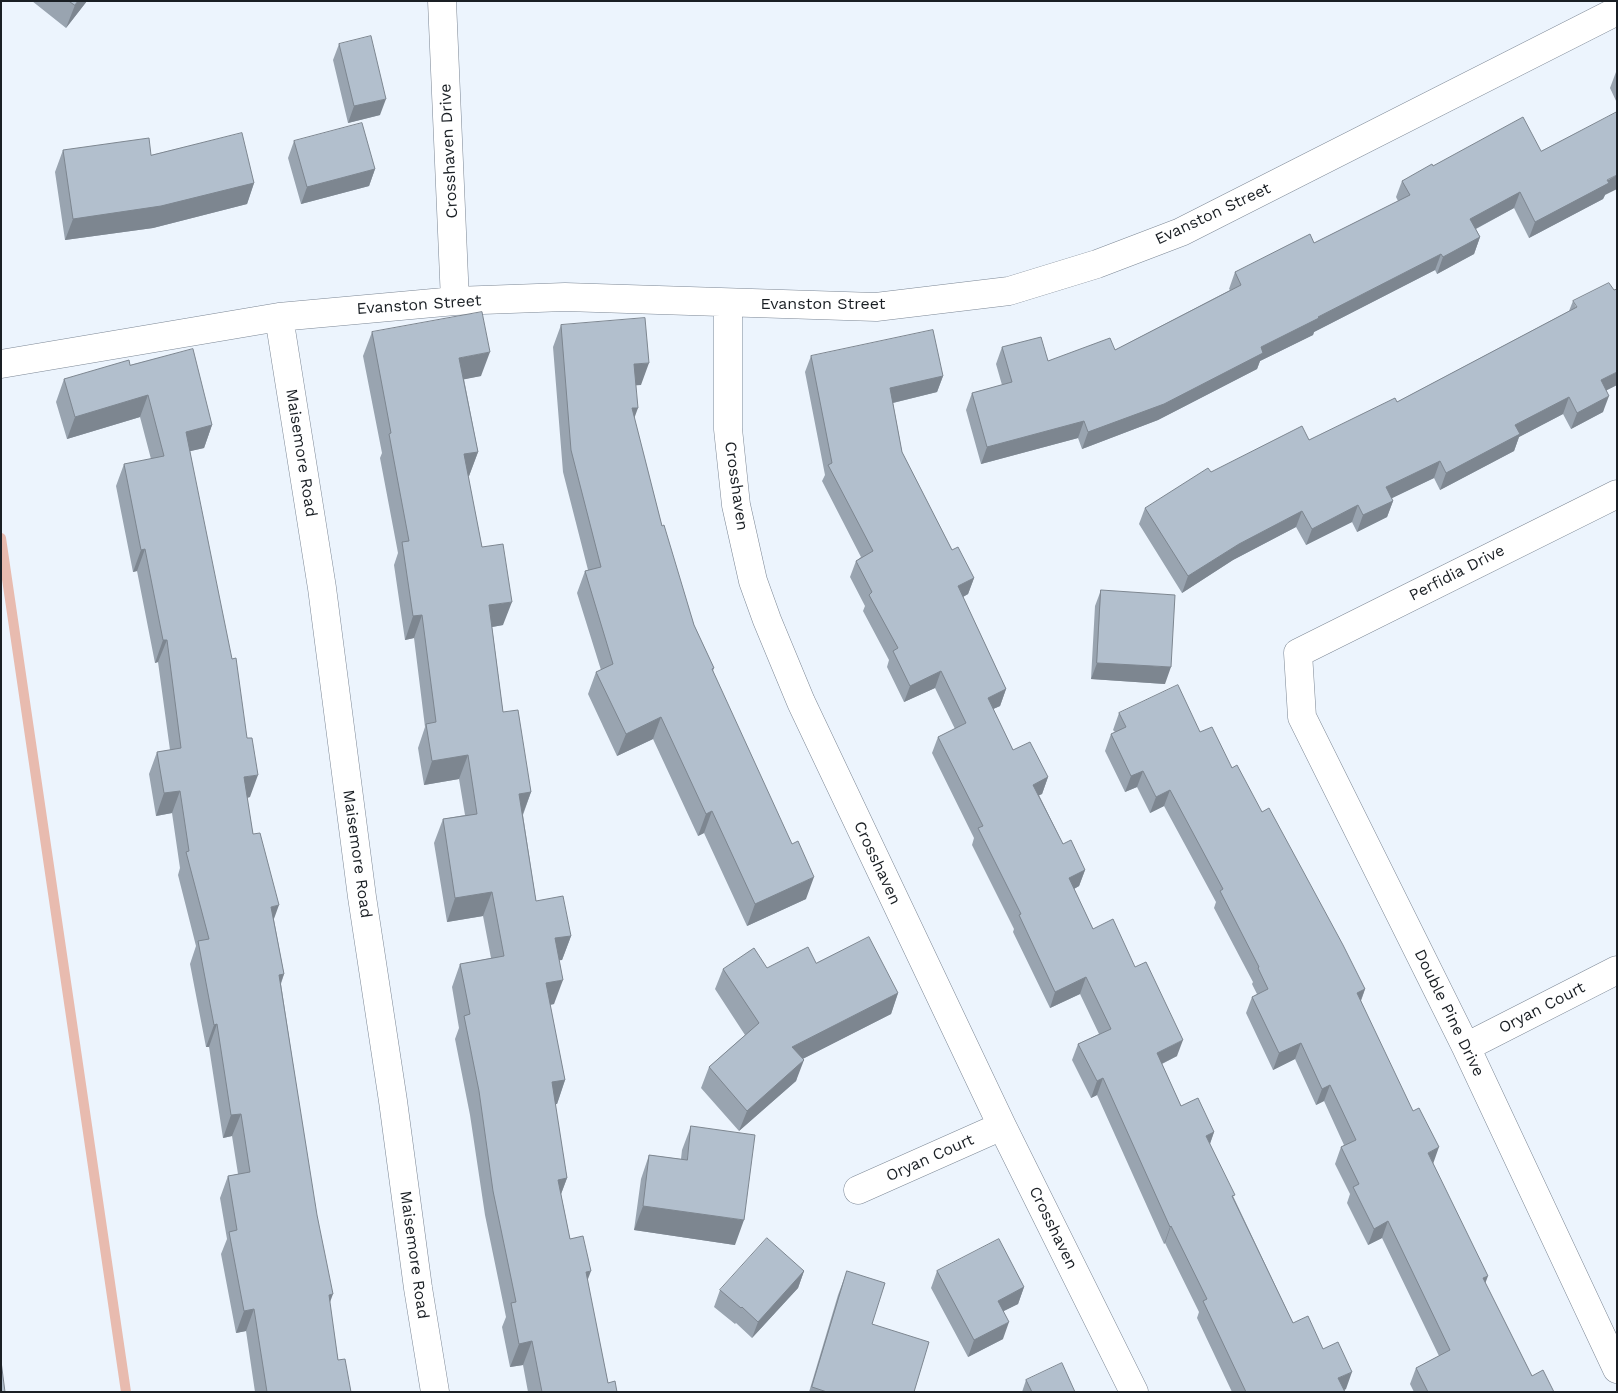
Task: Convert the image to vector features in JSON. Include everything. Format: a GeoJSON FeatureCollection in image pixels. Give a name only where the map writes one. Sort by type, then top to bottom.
{"type":"FeatureCollection","features":[{"type":"Feature","properties":{"kind":"street","name":"Crosshaven Drive"},"geometry":{"type":"LineString","coordinates":[[442,1],[455,301]]}},
{"type":"Feature","properties":{"kind":"street","name":"Evanston Street"},"geometry":{"type":"LineString","coordinates":[[7,363],[279,317],[455,301],[565,297],[876,307],[1009,291],[1097,264],[1181,232],[1617,10]]}},
{"type":"Feature","properties":{"kind":"street","name":"Crosshaven"},"geometry":{"type":"LineString","coordinates":[[728,303],[728,430],[736,505],[753,581],[767,620],[801,702],[1002,1126],[1134,1392]]}},
{"type":"Feature","properties":{"kind":"street","name":"Maisemore Road"},"geometry":{"type":"LineString","coordinates":[[279,317],[322,588],[362,897],[393,1101],[418,1288],[435,1392]]}},
{"type":"Feature","properties":{"kind":"street","name":"Perfidia Drive"},"geometry":{"type":"LineString","coordinates":[[1298,653],[1617,494]]}},
{"type":"Feature","properties":{"kind":"street","name":"Double Pine Drive"},"geometry":{"type":"LineString","coordinates":[[1298,653],[1302,717],[1466,1046],[1617,1369]]}},
{"type":"Feature","properties":{"kind":"street","name":"Oryan Court"},"geometry":{"type":"LineString","coordinates":[[1466,1046],[1617,970]]}},
{"type":"Feature","properties":{"kind":"street","name":"Oryan Court"},"geometry":{"type":"LineString","coordinates":[[858,1190],[1002,1126]]}},
{"type":"Feature","properties":{"kind":"building"},"geometry":{"type":"Polygon","coordinates":[[[69,1],[78,1],[75,5],[69,1]]]}},
{"type":"Feature","properties":{"kind":"building"},"geometry":{"type":"Polygon","coordinates":[[[371,36],[386,99],[354,106],[339,44],[371,36]]]}},
{"type":"Feature","properties":{"kind":"building"},"geometry":{"type":"Polygon","coordinates":[[[1617,112],[1617,175],[1607,180],[1609,183],[1535,222],[1520,192],[1470,219],[1480,237],[1443,257],[1441,254],[1261,347],[1263,353],[1164,404],[1088,432],[1084,421],[987,447],[972,393],[1012,382],[1002,347],[1041,337],[1048,361],[1110,338],[1115,350],[1241,285],[1235,272],[1310,234],[1314,243],[1410,195],[1402,181],[1523,117],[1541,151],[1617,112]]]}},
{"type":"Feature","properties":{"kind":"building"},"geometry":{"type":"Polygon","coordinates":[[[362,123],[375,169],[307,187],[294,141],[362,123]]]}},
{"type":"Feature","properties":{"kind":"building"},"geometry":{"type":"Polygon","coordinates":[[[242,133],[254,183],[161,206],[73,219],[63,150],[149,138],[151,155],[242,133]]]}},
{"type":"Feature","properties":{"kind":"building"},"geometry":{"type":"Polygon","coordinates":[[[1609,283],[1614,290],[1617,289],[1617,372],[1601,380],[1609,396],[1577,413],[1569,397],[1515,425],[1520,434],[1446,473],[1440,461],[1386,487],[1393,501],[1363,515],[1358,505],[1312,529],[1302,511],[1239,544],[1188,576],[1145,508],[1208,468],[1211,472],[1302,426],[1309,440],[1395,398],[1397,402],[1577,307],[1573,301],[1609,283]]]}},
{"type":"Feature","properties":{"kind":"building"},"geometry":{"type":"Polygon","coordinates":[[[482,312],[490,352],[459,358],[478,452],[464,454],[482,547],[503,544],[512,602],[489,605],[503,712],[518,710],[531,792],[519,794],[536,901],[563,896],[571,936],[555,938],[563,980],[546,983],[565,1080],[552,1082],[567,1178],[558,1180],[570,1239],[583,1236],[591,1271],[586,1272],[608,1383],[615,1381],[617,1392],[542,1392],[532,1341],[519,1344],[511,1303],[516,1302],[493,1191],[479,1091],[464,1016],[470,1014],[460,964],[504,956],[492,892],[455,898],[443,819],[477,814],[468,755],[432,761],[426,724],[436,722],[422,615],[413,616],[402,542],[409,541],[372,332],[482,312]]]}},
{"type":"Feature","properties":{"kind":"building"},"geometry":{"type":"Polygon","coordinates":[[[645,318],[649,363],[634,364],[638,408],[632,408],[662,526],[664,525],[694,625],[714,668],[712,669],[792,844],[798,841],[814,877],[755,904],[712,811],[706,814],[661,717],[626,734],[596,672],[613,664],[585,571],[601,567],[571,450],[561,325],[645,318]]]}},
{"type":"Feature","properties":{"kind":"building"},"geometry":{"type":"Polygon","coordinates":[[[933,330],[943,376],[890,388],[902,452],[952,550],[958,547],[974,578],[958,586],[1006,689],[988,698],[1013,750],[1030,742],[1048,777],[1033,785],[1063,844],[1071,840],[1085,870],[1069,878],[1093,929],[1113,919],[1135,967],[1146,962],[1183,1040],[1157,1053],[1181,1106],[1198,1098],[1214,1132],[1206,1136],[1235,1195],[1232,1196],[1293,1323],[1308,1316],[1323,1349],[1338,1342],[1352,1372],[1338,1378],[1345,1392],[1246,1392],[1203,1301],[1207,1299],[1170,1227],[1103,1078],[1097,1081],[1078,1044],[1111,1029],[1086,977],[1055,992],[1019,915],[1021,914],[978,828],[983,826],[938,737],[966,723],[941,671],[910,686],[893,651],[898,648],[869,595],[872,592],[856,561],[873,551],[828,465],[832,463],[811,356],[933,330]]]}},
{"type":"Feature","properties":{"kind":"building"},"geometry":{"type":"Polygon","coordinates":[[[193,349],[212,425],[186,432],[232,659],[236,658],[247,738],[252,738],[258,775],[244,777],[253,834],[260,833],[279,905],[271,907],[284,974],[279,975],[317,1215],[333,1294],[329,1295],[338,1360],[345,1359],[351,1392],[267,1392],[254,1309],[244,1311],[229,1232],[237,1230],[228,1176],[250,1172],[241,1114],[231,1115],[217,1024],[214,1025],[198,941],[209,939],[186,852],[189,851],[180,791],[164,793],[157,752],[181,748],[167,640],[163,640],[145,549],[141,550],[124,464],[164,456],[148,395],[75,417],[64,379],[129,360],[130,365],[193,349]]]}},
{"type":"Feature","properties":{"kind":"building"},"geometry":{"type":"Polygon","coordinates":[[[1101,590],[1175,595],[1171,667],[1097,663],[1101,590]]]}},
{"type":"Feature","properties":{"kind":"building"},"geometry":{"type":"Polygon","coordinates":[[[1178,685],[1200,732],[1212,727],[1232,768],[1237,765],[1262,812],[1269,808],[1343,945],[1365,989],[1357,993],[1413,1111],[1419,1108],[1439,1147],[1428,1153],[1488,1276],[1483,1278],[1532,1376],[1543,1370],[1554,1392],[1428,1392],[1416,1368],[1450,1350],[1388,1221],[1374,1229],[1353,1187],[1359,1184],[1341,1147],[1356,1140],[1330,1085],[1322,1089],[1301,1043],[1279,1053],[1252,997],[1268,989],[1259,967],[1220,891],[1223,889],[1170,790],[1156,797],[1143,771],[1131,776],[1111,734],[1126,727],[1119,713],[1178,685]]]}},
{"type":"Feature","properties":{"kind":"building"},"geometry":{"type":"Polygon","coordinates":[[[869,937],[898,993],[792,1047],[804,1060],[747,1111],[709,1067],[759,1023],[723,969],[754,948],[767,968],[808,947],[816,963],[869,937]]]}},
{"type":"Feature","properties":{"kind":"building"},"geometry":{"type":"Polygon","coordinates":[[[691,1126],[755,1135],[744,1220],[643,1206],[649,1155],[687,1160],[691,1126]]]}},
{"type":"Feature","properties":{"kind":"building"},"geometry":{"type":"Polygon","coordinates":[[[767,1238],[804,1271],[758,1322],[720,1290],[767,1238]]]}},
{"type":"Feature","properties":{"kind":"building"},"geometry":{"type":"Polygon","coordinates":[[[999,1239],[1024,1287],[998,1301],[1009,1322],[974,1340],[937,1271],[999,1239]]]}},
{"type":"Feature","properties":{"kind":"building"},"geometry":{"type":"Polygon","coordinates":[[[847,1271],[885,1283],[872,1324],[929,1342],[914,1392],[827,1392],[812,1387],[847,1271]]]}},
{"type":"Feature","properties":{"kind":"building"},"geometry":{"type":"Polygon","coordinates":[[[1,1361],[5,1392],[1,1392],[1,1361]]]}},
{"type":"Feature","properties":{"kind":"building"},"geometry":{"type":"Polygon","coordinates":[[[1062,1363],[1075,1392],[1032,1392],[1026,1380],[1062,1363]]]}},
{"type":"Feature","properties":{"kind":"waterway"},"geometry":{"type":"LineString","coordinates":[[1,538],[126,1392]]}}]}
